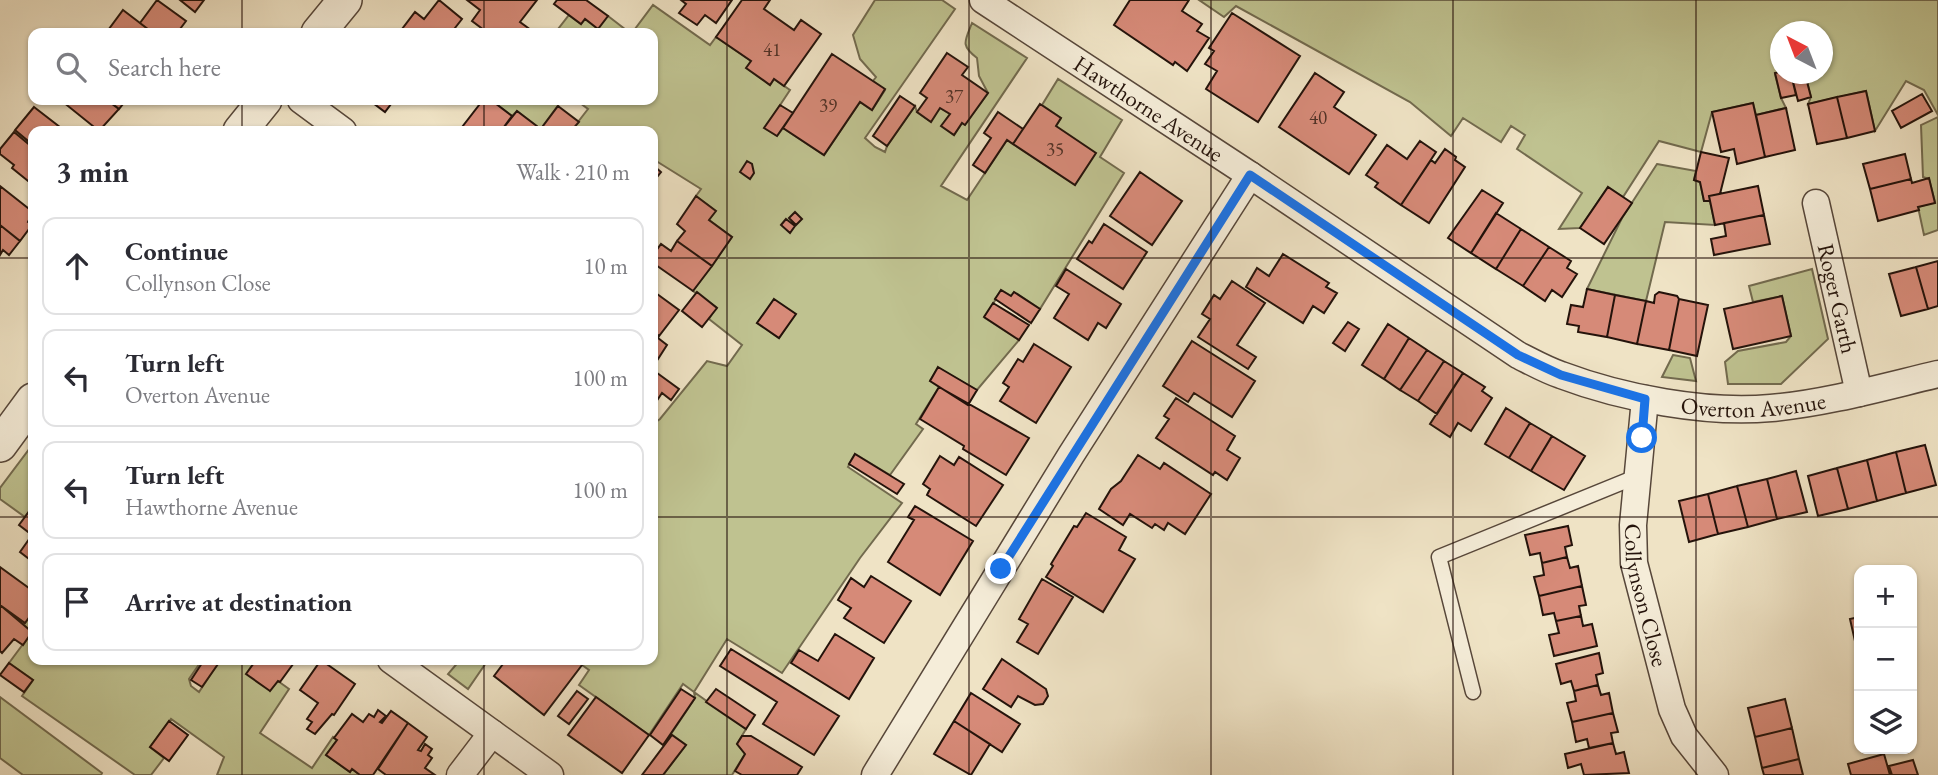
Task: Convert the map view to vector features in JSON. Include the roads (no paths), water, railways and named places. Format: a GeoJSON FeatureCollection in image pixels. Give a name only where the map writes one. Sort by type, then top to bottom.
{"type":"FeatureCollection","features":[{"type":"Feature","properties":{"kind":"street"},"geometry":{"type":"LineString","coordinates":[[322,28],[345,0]]}},
{"type":"Feature","properties":{"kind":"street","name":"Hawthorne Avenue"},"geometry":{"type":"LineString","coordinates":[[983,0],[1250,175]]}},
{"type":"Feature","properties":{"kind":"street"},"geometry":{"type":"LineString","coordinates":[[244,126],[261,105]]}},
{"type":"Feature","properties":{"kind":"street"},"geometry":{"type":"LineString","coordinates":[[308,105],[336,126]]}},
{"type":"Feature","properties":{"kind":"street"},"geometry":{"type":"LineString","coordinates":[[875,775],[1071,455],[1250,175]]}},
{"type":"Feature","properties":{"kind":"street","name":"Overton Avenue"},"geometry":{"type":"LineString","coordinates":[[1250,175],[1518,355],[1561,375],[1645,399],[1713,407],[1770,408],[1858,393],[1938,374]]}},
{"type":"Feature","properties":{"kind":"street","name":"Roger Garth"},"geometry":{"type":"LineString","coordinates":[[1816,203],[1858,393]]}},
{"type":"Feature","properties":{"kind":"street","name":"Collynson Close"},"geometry":{"type":"LineString","coordinates":[[1645,399],[1633,525],[1634,564],[1672,709],[1684,736],[1715,775]]}},
{"type":"Feature","properties":{"kind":"street"},"geometry":{"type":"LineString","coordinates":[[0,445],[28,407]]}},
{"type":"Feature","properties":{"kind":"street"},"geometry":{"type":"LineString","coordinates":[[398,665],[550,775]]}},
{"type":"Feature","properties":{"kind":"street"},"geometry":{"type":"LineString","coordinates":[[460,775],[492,733]]}},
{"type":"Feature","properties":{"kind":"lane"},"geometry":{"type":"LineString","coordinates":[[1474,692],[1439,557],[1638,476]]}}]}
